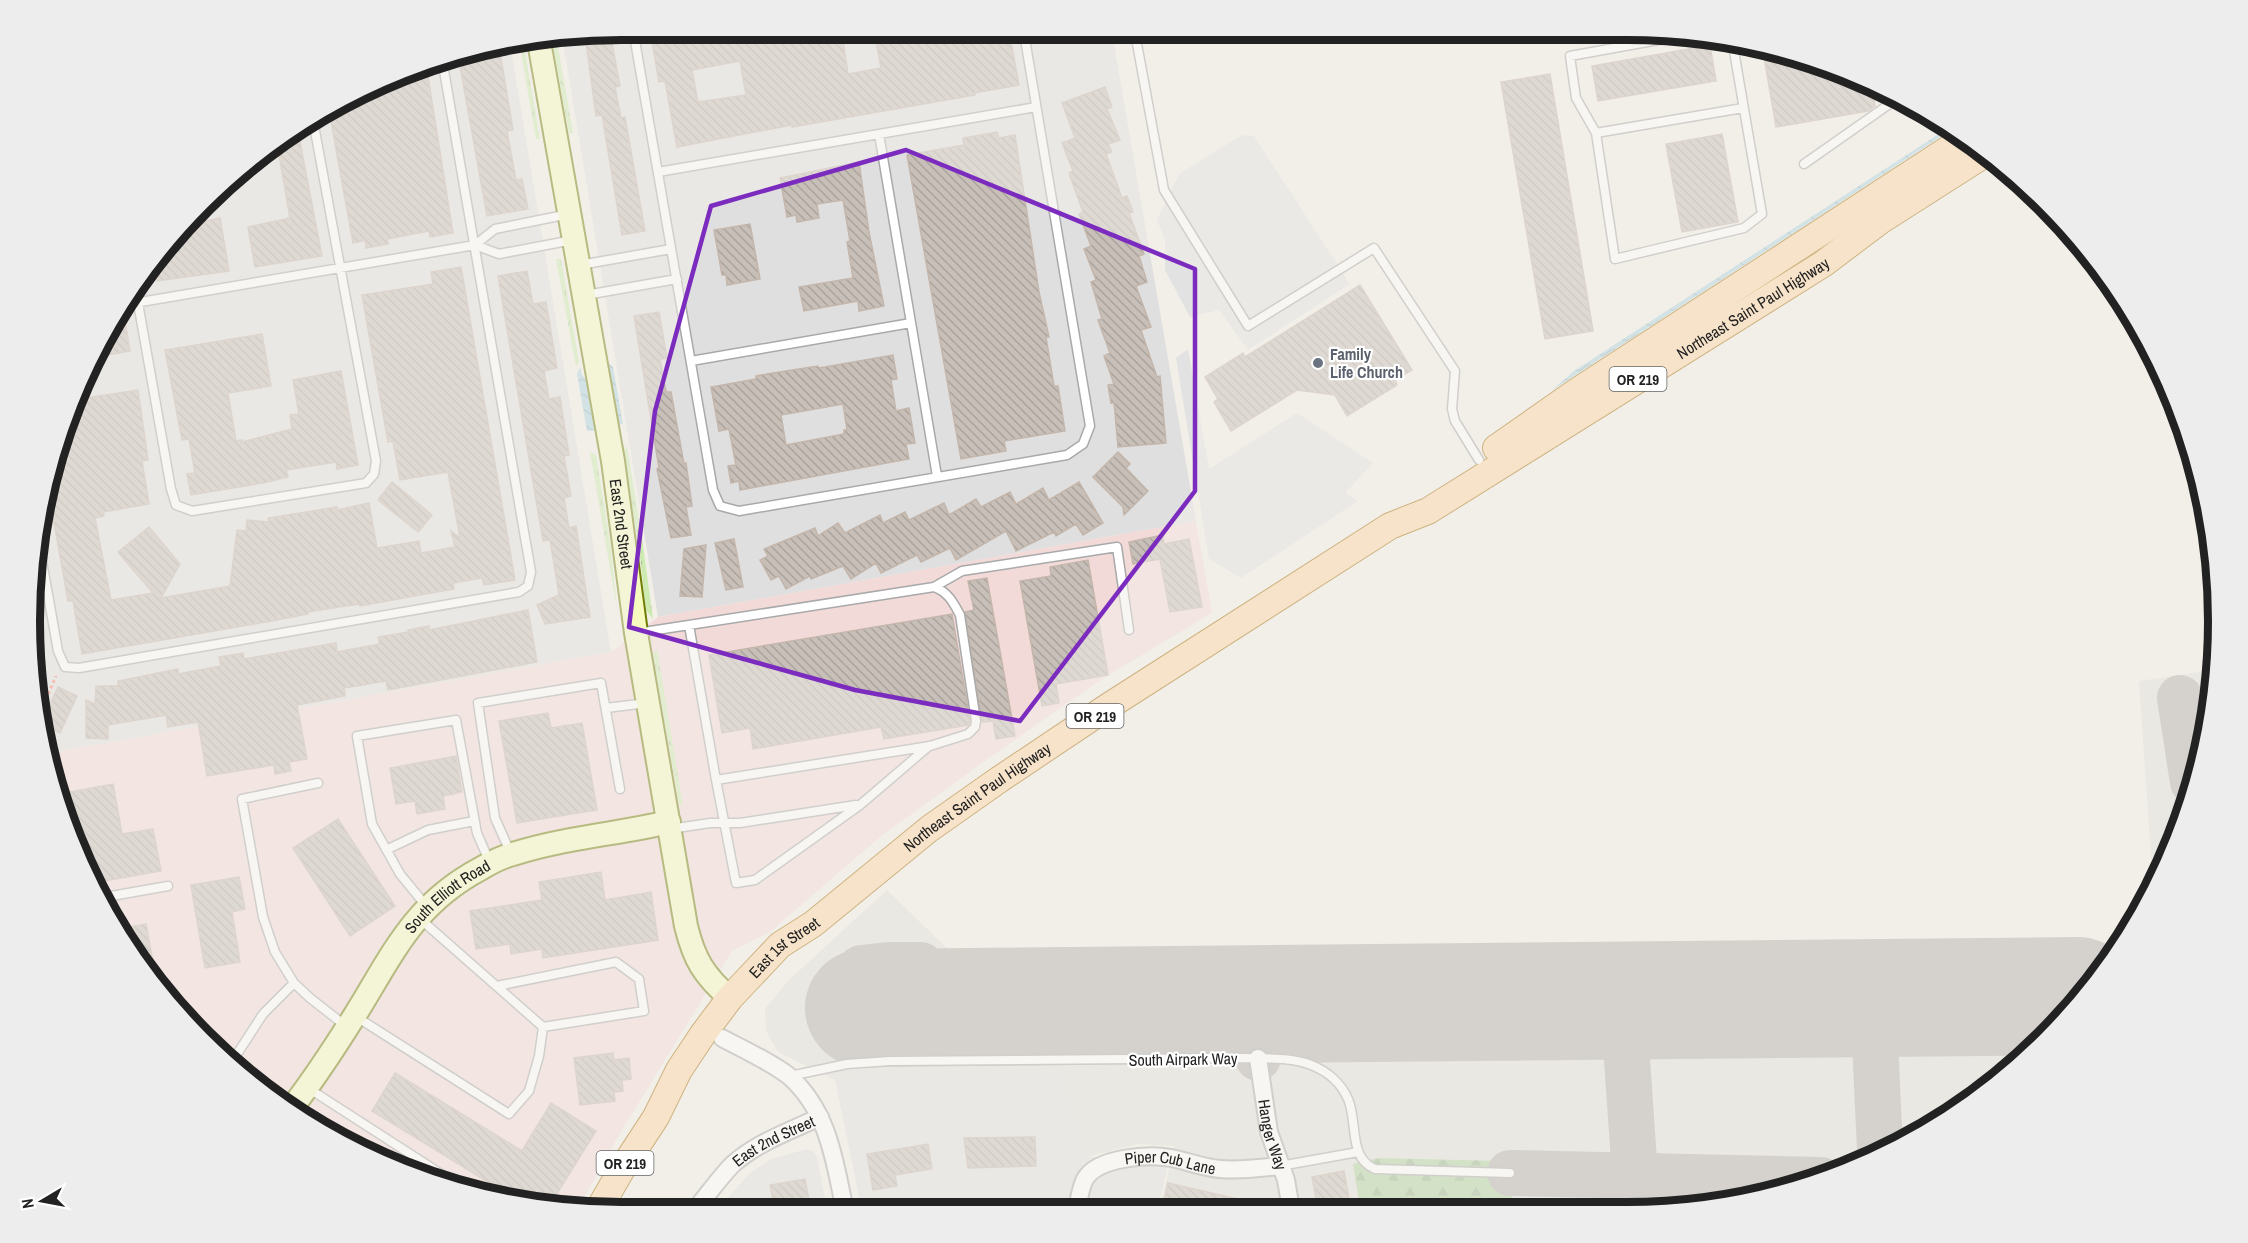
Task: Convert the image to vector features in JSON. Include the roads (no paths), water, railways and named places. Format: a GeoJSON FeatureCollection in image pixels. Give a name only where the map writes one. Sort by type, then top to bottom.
{"type":"FeatureCollection","features":[{"type":"Feature","properties":{"kind":"main road","name":"Northeast Saint Paul Highway"},"geometry":{"type":"LineString","coordinates":[[813,924],[929,829],[1000,779],[1390,526],[1420,499],[1575,392],[1957,144]]}},
{"type":"Feature","properties":{"kind":"main road","name":"Northeast Saint Paul Highway"},"geometry":{"type":"LineString","coordinates":[[1390,526],[1428,511],[1823,264],[1880,221],[1977,159]]}},
{"type":"Feature","properties":{"kind":"main road","name":"East 1st Street"},"geometry":{"type":"LineString","coordinates":[[603,1201],[621,1169],[656,1117],[679,1070],[730,999],[780,945],[813,924]]}},
{"type":"Feature","properties":{"kind":"main road","name":"East 1st Street"},"geometry":{"type":"LineString","coordinates":[[656,1117],[690,1080],[813,924]]}},
{"type":"Feature","properties":{"kind":"street","name":"East 2nd Street"},"geometry":{"type":"LineString","coordinates":[[540,46],[613,461],[636,633],[686,926],[703,972],[730,999]]}},
{"type":"Feature","properties":{"kind":"street","name":"South Elliott Road"},"geometry":{"type":"LineString","coordinates":[[296,1103],[351,1022],[400,941],[423,912],[464,878],[501,859],[549,844],[669,825]]}},
{"type":"Feature","properties":{"kind":"street","name":"East 2nd Street"},"geometry":{"type":"LineString","coordinates":[[702,1202],[732,1166],[747,1153],[761,1143],[820,1117],[808,1098],[789,1077],[722,1038]]}},
{"type":"Feature","properties":{"kind":"street","name":"Hanger Way"},"geometry":{"type":"LineString","coordinates":[[1258,1058],[1269,1132],[1286,1180],[1291,1202]]}},
{"type":"Feature","properties":{"kind":"street"},"geometry":{"type":"LineString","coordinates":[[820,1117],[834,1154],[842,1202]]}},
{"type":"Feature","properties":{"kind":"street","name":"Piper Cub Lane"},"geometry":{"type":"LineString","coordinates":[[1078,1202],[1086,1177],[1106,1163],[1148,1155],[1218,1169],[1241,1170],[1280,1166]]}},
{"type":"Feature","properties":{"kind":"lane"},"geometry":{"type":"LineString","coordinates":[[635,40],[713,489],[720,506],[739,512],[1067,455],[1083,444],[1089,426],[1025,40]]}},
{"type":"Feature","properties":{"kind":"lane"},"geometry":{"type":"LineString","coordinates":[[1136,40],[1164,190],[1248,326],[1374,248],[1455,371],[1452,409],[1455,421],[1479,460]]}},
{"type":"Feature","properties":{"kind":"lane"},"geometry":{"type":"LineString","coordinates":[[1651,41],[1570,56],[1576,98],[1596,133],[1615,260],[1744,228],[1762,214],[1734,51]]}},
{"type":"Feature","properties":{"kind":"lane"},"geometry":{"type":"LineString","coordinates":[[43,568],[58,651],[65,667],[79,668],[519,592],[528,586],[531,572],[444,68]]}},
{"type":"Feature","properties":{"kind":"lane"},"geometry":{"type":"LineString","coordinates":[[1804,164],[1890,104]]}},
{"type":"Feature","properties":{"kind":"lane"},"geometry":{"type":"LineString","coordinates":[[658,172],[1036,107]]}},
{"type":"Feature","properties":{"kind":"lane"},"geometry":{"type":"LineString","coordinates":[[1596,133],[1743,108]]}},
{"type":"Feature","properties":{"kind":"lane"},"geometry":{"type":"LineString","coordinates":[[315,128],[340,268],[376,461],[374,474],[366,483],[192,511],[176,505],[171,489],[138,302],[340,268],[475,245],[495,229],[570,214]]}},
{"type":"Feature","properties":{"kind":"lane"},"geometry":{"type":"LineString","coordinates":[[879,134],[938,476]]}},
{"type":"Feature","properties":{"kind":"lane"},"geometry":{"type":"LineString","coordinates":[[475,245],[499,254],[574,240]]}},
{"type":"Feature","properties":{"kind":"lane"},"geometry":{"type":"LineString","coordinates":[[579,266],[672,249]]}},
{"type":"Feature","properties":{"kind":"lane"},"geometry":{"type":"LineString","coordinates":[[584,296],[677,279]]}},
{"type":"Feature","properties":{"kind":"lane"},"geometry":{"type":"LineString","coordinates":[[691,361],[911,323]]}},
{"type":"Feature","properties":{"kind":"lane"},"geometry":{"type":"LineString","coordinates":[[636,633],[934,587],[962,571],[1117,547],[1129,630]]}},
{"type":"Feature","properties":{"kind":"lane"},"geometry":{"type":"LineString","coordinates":[[716,780],[930,746],[968,734],[975,727],[976,721],[960,615],[952,600],[942,590],[934,587]]}},
{"type":"Feature","properties":{"kind":"lane"},"geometry":{"type":"LineString","coordinates":[[689,625],[736,883],[754,880],[860,805],[930,746]]}},
{"type":"Feature","properties":{"kind":"lane"},"geometry":{"type":"LineString","coordinates":[[501,859],[478,703],[601,683],[620,789]]}},
{"type":"Feature","properties":{"kind":"lane"},"geometry":{"type":"LineString","coordinates":[[606,708],[648,703]]}},
{"type":"Feature","properties":{"kind":"lane"},"geometry":{"type":"LineString","coordinates":[[501,859],[477,833],[456,720],[357,736],[372,824],[423,912],[497,986],[543,1027]]}},
{"type":"Feature","properties":{"kind":"lane"},"geometry":{"type":"LineString","coordinates":[[318,783],[242,799],[269,936],[282,967],[294,983],[310,999],[509,1114],[529,1091],[539,1056],[543,1027]]}},
{"type":"Feature","properties":{"kind":"lane"},"geometry":{"type":"LineString","coordinates":[[669,825],[740,823],[860,805]]}},
{"type":"Feature","properties":{"kind":"lane"},"geometry":{"type":"LineString","coordinates":[[388,849],[428,830],[474,821]]}},
{"type":"Feature","properties":{"kind":"lane"},"geometry":{"type":"LineString","coordinates":[[110,896],[168,886]]}},
{"type":"Feature","properties":{"kind":"lane"},"geometry":{"type":"LineString","coordinates":[[497,986],[616,962],[639,980],[644,1011],[543,1027]]}},
{"type":"Feature","properties":{"kind":"lane"},"geometry":{"type":"LineString","coordinates":[[236,1056],[263,1014],[294,983]]}},
{"type":"Feature","properties":{"kind":"lane","name":"South Airpark Way"},"geometry":{"type":"LineString","coordinates":[[789,1077],[847,1064],[890,1061],[1258,1058],[1286,1060],[1311,1064],[1334,1077],[1348,1099],[1358,1152]]}},
{"type":"Feature","properties":{"kind":"lane"},"geometry":{"type":"LineString","coordinates":[[308,1088],[441,1174]]}},
{"type":"Feature","properties":{"kind":"lane"},"geometry":{"type":"LineString","coordinates":[[1280,1166],[1358,1152],[1365,1165],[1375,1169],[1510,1173]]}},
{"type":"Feature","properties":{"kind":"water"},"geometry":{"type":"Polygon","coordinates":[[[1941,133],[1944,135],[1551,391],[1574,371],[1941,133]]]}},
{"type":"Feature","properties":{"kind":"water"},"geometry":{"type":"Polygon","coordinates":[[[608,363],[613,367],[623,424],[616,425],[608,363]]]}},
{"type":"Feature","properties":{"kind":"water"},"geometry":{"type":"Polygon","coordinates":[[[580,367],[586,380],[596,430],[587,431],[577,374],[580,367]]]}},
{"type":"Feature","properties":{"kind":"place","name":"Family Life Church"},"geometry":{"type":"Point","coordinates":[1318,363]}}]}
